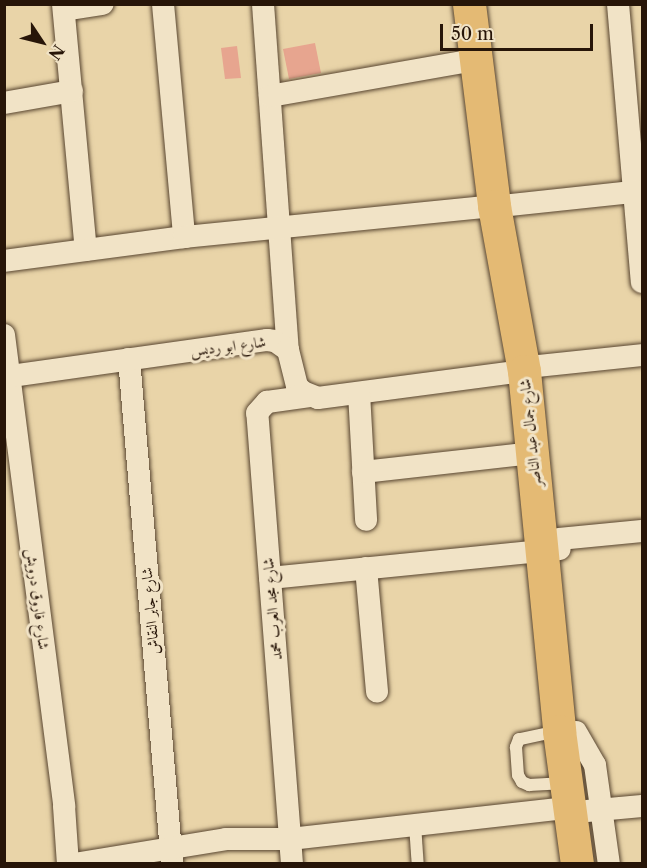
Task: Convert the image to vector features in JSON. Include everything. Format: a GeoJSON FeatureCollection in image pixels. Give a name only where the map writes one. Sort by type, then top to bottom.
{"type":"FeatureCollection","features":[{"type":"Feature","properties":{"kind":"main road","name":"شارع جمال عبد الناصر"},"geometry":{"type":"LineString","coordinates":[[469,4],[474,60],[503,206],[531,368],[554,546],[568,732],[578,803],[592,864]]}},
{"type":"Feature","properties":{"kind":"main road","name":"شارع جمال عبد الناصر"},"geometry":{"type":"LineString","coordinates":[[490,4],[503,206]]}},
{"type":"Feature","properties":{"kind":"main road","name":"شارع جمال عبد الناصر"},"geometry":{"type":"LineString","coordinates":[[531,368],[532,453],[554,546]]}},
{"type":"Feature","properties":{"kind":"main road","name":"شارع جمال عبد الناصر"},"geometry":{"type":"LineString","coordinates":[[577,864],[578,803]]}},
{"type":"Feature","properties":{"kind":"street"},"geometry":{"type":"LineString","coordinates":[[86,250],[64,7],[103,4]]}},
{"type":"Feature","properties":{"kind":"street"},"geometry":{"type":"LineString","coordinates":[[164,4],[184,237]]}},
{"type":"Feature","properties":{"kind":"street"},"geometry":{"type":"LineString","coordinates":[[263,4],[288,350]]}},
{"type":"Feature","properties":{"kind":"street"},"geometry":{"type":"LineString","coordinates":[[618,4],[634,103],[642,282]]}},
{"type":"Feature","properties":{"kind":"street"},"geometry":{"type":"LineString","coordinates":[[270,96],[474,60]]}},
{"type":"Feature","properties":{"kind":"street"},"geometry":{"type":"LineString","coordinates":[[4,103],[72,91]]}},
{"type":"Feature","properties":{"kind":"street"},"geometry":{"type":"LineString","coordinates":[[4,261],[184,237],[638,192]]}},
{"type":"Feature","properties":{"kind":"street","name":"شارع فاروق درويش"},"geometry":{"type":"LineString","coordinates":[[4,335],[7,377],[64,806],[68,864]]}},
{"type":"Feature","properties":{"kind":"street","name":"شارع ابو رديس"},"geometry":{"type":"LineString","coordinates":[[7,377],[267,340],[275,341],[288,350],[292,357],[294,378],[303,392],[310,396]]}},
{"type":"Feature","properties":{"kind":"street"},"geometry":{"type":"LineString","coordinates":[[310,396],[318,398],[359,393],[531,368],[642,355]]}},
{"type":"Feature","properties":{"kind":"street","name":"شارع جابر النقاش"},"geometry":{"type":"LineString","coordinates":[[129,359],[171,856]]}},
{"type":"Feature","properties":{"kind":"street"},"geometry":{"type":"LineString","coordinates":[[359,393],[366,520]]}},
{"type":"Feature","properties":{"kind":"street","name":"شارع مجد العرب محمد"},"geometry":{"type":"LineString","coordinates":[[292,864],[256,413],[267,402],[310,396]]}},
{"type":"Feature","properties":{"kind":"street"},"geometry":{"type":"LineString","coordinates":[[363,472],[532,453]]}},
{"type":"Feature","properties":{"kind":"street"},"geometry":{"type":"LineString","coordinates":[[270,578],[554,546],[642,531]]}},
{"type":"Feature","properties":{"kind":"street"},"geometry":{"type":"LineString","coordinates":[[366,568],[376,692]]}},
{"type":"Feature","properties":{"kind":"street"},"geometry":{"type":"LineString","coordinates":[[564,864],[578,803],[595,765],[568,732]]}},
{"type":"Feature","properties":{"kind":"street"},"geometry":{"type":"LineString","coordinates":[[74,864],[171,856],[226,839],[291,839],[578,803],[642,806]]}},
{"type":"Feature","properties":{"kind":"street"},"geometry":{"type":"LineString","coordinates":[[578,803],[609,864]]}},
{"type":"Feature","properties":{"kind":"lane"},"geometry":{"type":"LineString","coordinates":[[568,732],[524,736],[519,740],[516,747],[518,775],[522,782],[578,803]]}},
{"type":"Feature","properties":{"kind":"lane"},"geometry":{"type":"LineString","coordinates":[[415,825],[418,864]]}},
{"type":"Feature","properties":{"kind":"building"},"geometry":{"type":"Polygon","coordinates":[[[315,43],[321,73],[289,79],[283,49],[315,43]]]}},
{"type":"Feature","properties":{"kind":"building"},"geometry":{"type":"Polygon","coordinates":[[[237,46],[241,78],[225,79],[221,48],[237,46]]]}}]}
